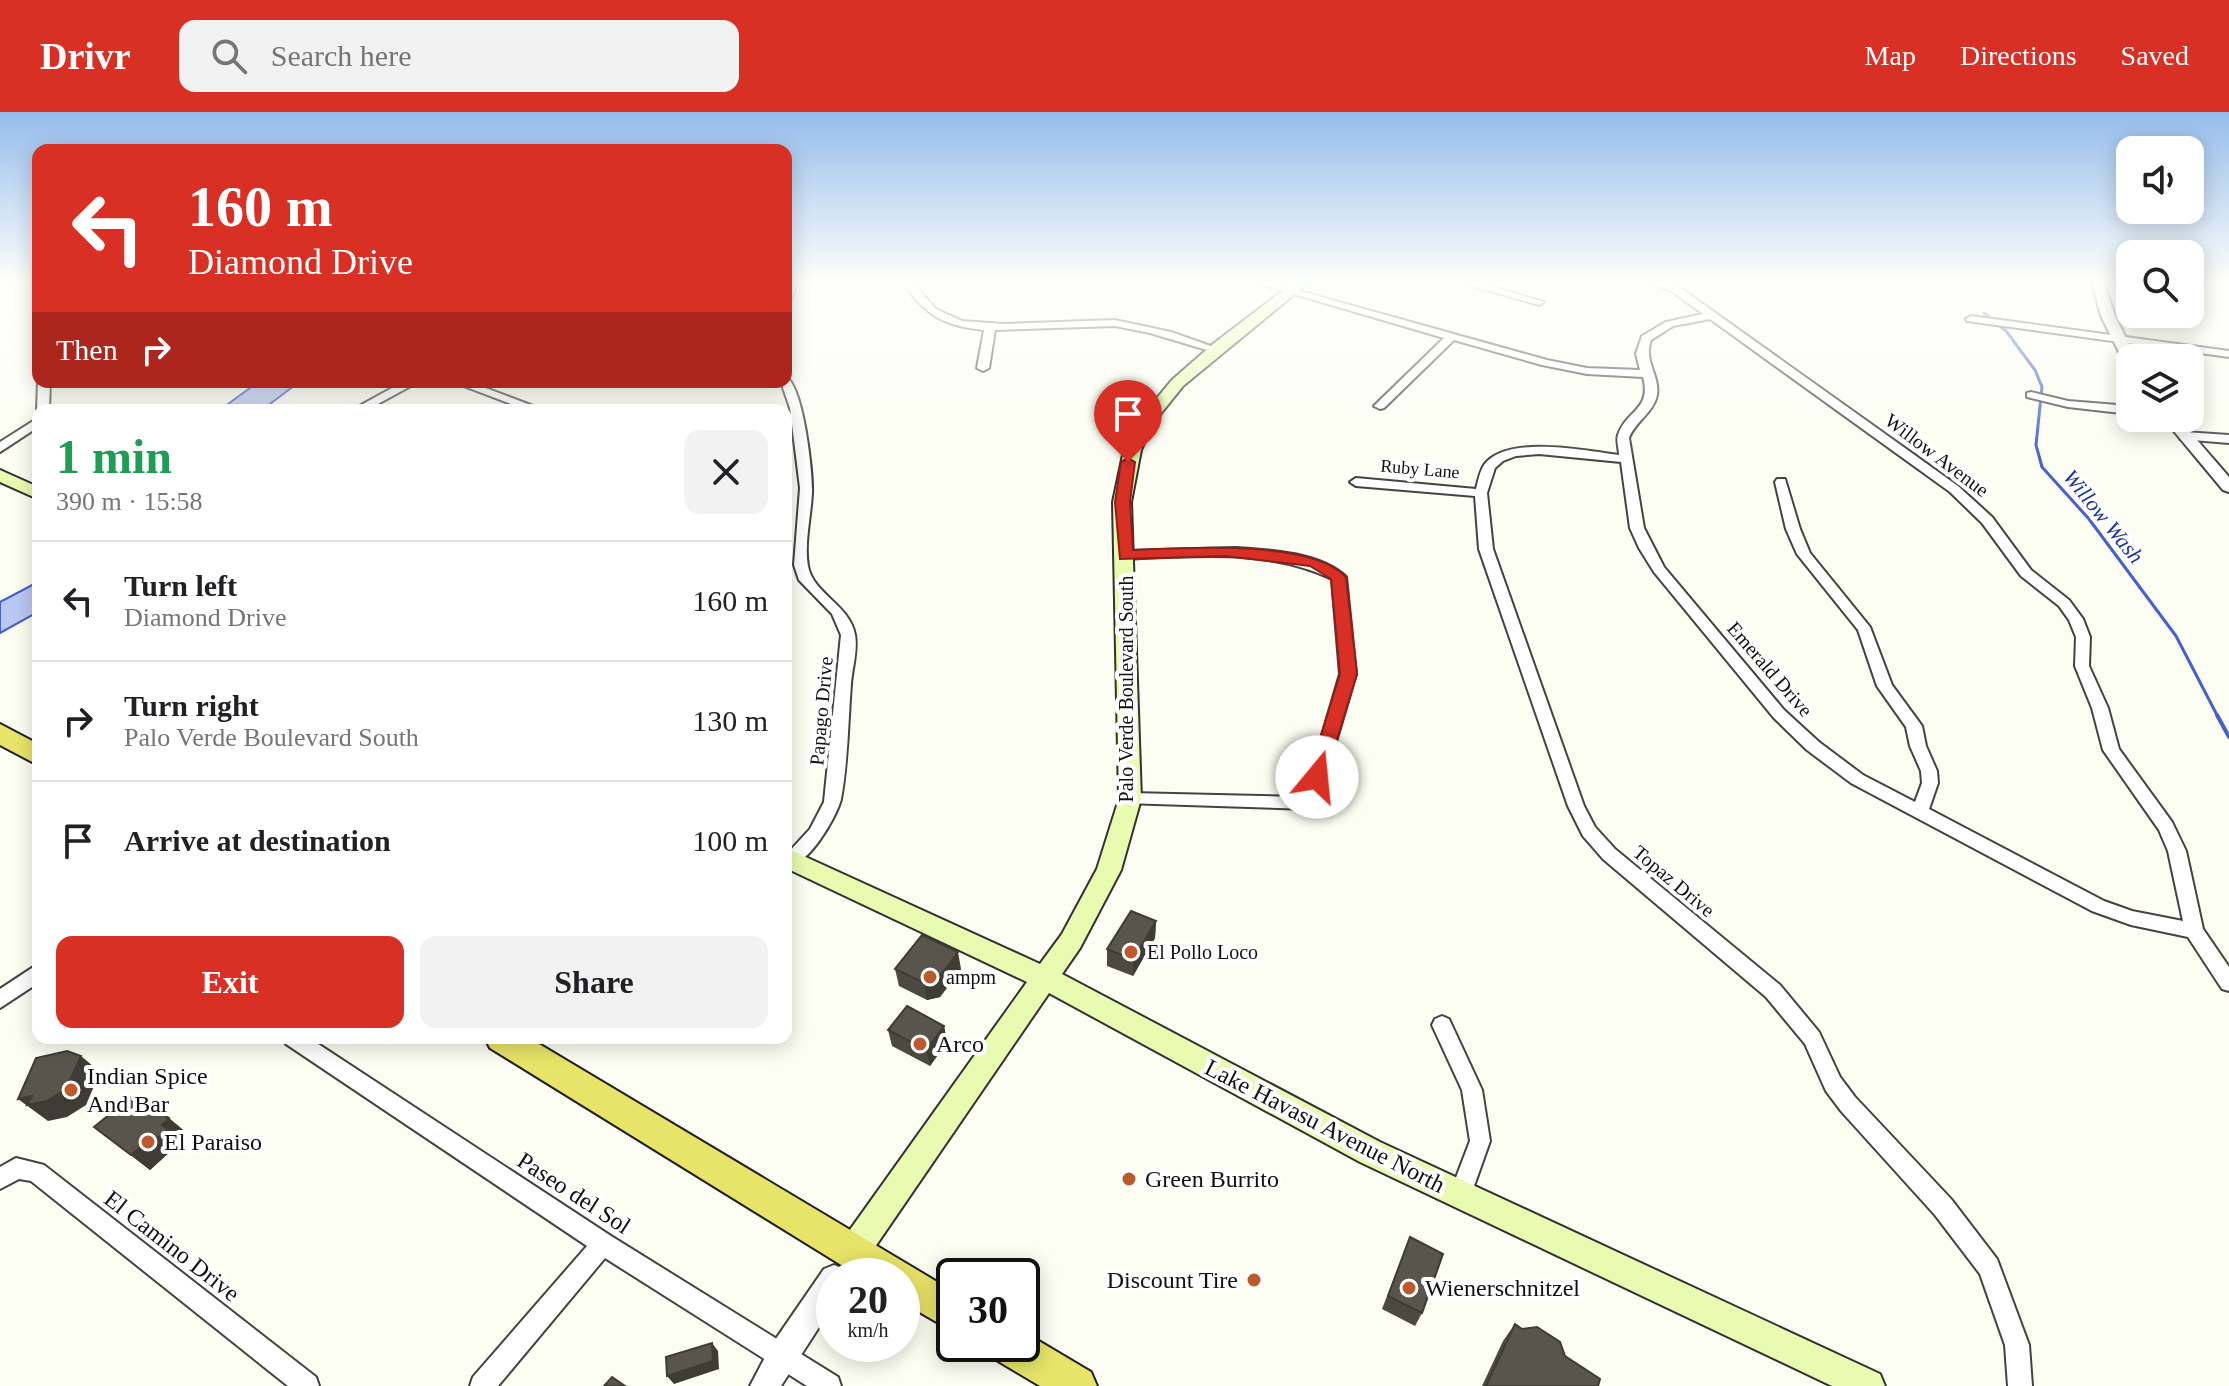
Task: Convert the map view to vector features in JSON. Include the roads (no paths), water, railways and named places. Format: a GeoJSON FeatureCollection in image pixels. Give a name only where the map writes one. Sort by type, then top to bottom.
{"type":"FeatureCollection","features":[{"type":"Feature","properties":{"kind":"highway"},"geometry":{"type":"LineString","coordinates":[[0,733],[32,752]]}},
{"type":"Feature","properties":{"kind":"highway"},"geometry":{"type":"LineString","coordinates":[[510,1044],[825,1258]]}},
{"type":"Feature","properties":{"kind":"highway"},"geometry":{"type":"LineString","coordinates":[[1037,1362],[1077,1386]]}},
{"type":"Feature","properties":{"kind":"main road","name":"Palo Verde Boulevard South"},"geometry":{"type":"LineString","coordinates":[[849,1258],[1047,979],[1086,917],[1109,870],[1130,799],[1124,482],[1141,431],[1169,392],[1226,342]]}},
{"type":"Feature","properties":{"kind":"main road"},"geometry":{"type":"LineString","coordinates":[[0,475],[32,491]]}},
{"type":"Feature","properties":{"kind":"main road","name":"Lake Havasu Avenue North"},"geometry":{"type":"LineString","coordinates":[[792,859],[1047,979],[1328,1130],[1460,1196],[1868,1386]]}},
{"type":"Feature","properties":{"kind":"street"},"geometry":{"type":"LineString","coordinates":[[983,368],[987,342]]}},
{"type":"Feature","properties":{"kind":"street"},"geometry":{"type":"LineString","coordinates":[[1192,342],[1217,350]]}},
{"type":"Feature","properties":{"kind":"street"},"geometry":{"type":"LineString","coordinates":[[1380,406],[1445,342]]}},
{"type":"Feature","properties":{"kind":"street"},"geometry":{"type":"LineString","coordinates":[[1471,342],[1566,368],[1645,374]]}},
{"type":"Feature","properties":{"kind":"street","name":"Emerald Drive"},"geometry":{"type":"LineString","coordinates":[[1645,342],[1640,358],[1651,390],[1650,399],[1625,430],[1625,459],[1637,528],[1659,569],[1779,714],[1813,746],[1857,779],[2098,906],[2131,918],[2194,931]]}},
{"type":"Feature","properties":{"kind":"street","name":"Willow Avenue"},"geometry":{"type":"LineString","coordinates":[[1746,342],[1954,489],[1987,520],[2026,573],[2064,603],[2076,619],[2083,637],[2082,666],[2100,708],[2111,750],[2166,827],[2177,851],[2194,931],[2229,983]]}},
{"type":"Feature","properties":{"kind":"street"},"geometry":{"type":"LineString","coordinates":[[2149,342],[2229,354]]}},
{"type":"Feature","properties":{"kind":"street"},"geometry":{"type":"LineString","coordinates":[[370,404],[400,388]]}},
{"type":"Feature","properties":{"kind":"street"},"geometry":{"type":"LineString","coordinates":[[476,388],[521,404]]}},
{"type":"Feature","properties":{"kind":"street","name":"Papago Drive"},"geometry":{"type":"LineString","coordinates":[[789,388],[796,408],[806,488],[801,565],[806,580],[838,612],[848,635],[832,802],[816,833],[792,855]]}},
{"type":"Feature","properties":{"kind":"street"},"geometry":{"type":"LineString","coordinates":[[2031,395],[2116,408]]}},
{"type":"Feature","properties":{"kind":"street"},"geometry":{"type":"LineString","coordinates":[[0,448],[32,426]]}},
{"type":"Feature","properties":{"kind":"street"},"geometry":{"type":"LineString","coordinates":[[2181,432],[2229,487]]}},
{"type":"Feature","properties":{"kind":"street"},"geometry":{"type":"LineString","coordinates":[[2184,436],[2229,439]]}},
{"type":"Feature","properties":{"kind":"street"},"geometry":{"type":"LineString","coordinates":[[1481,493],[1489,467],[1499,458],[1514,453],[1539,450],[1625,459]]}},
{"type":"Feature","properties":{"kind":"street","name":"Ruby Lane"},"geometry":{"type":"LineString","coordinates":[[1356,482],[1481,493]]}},
{"type":"Feature","properties":{"kind":"street"},"geometry":{"type":"LineString","coordinates":[[1781,482],[1793,529],[1804,554],[1865,630],[1885,686],[1914,726],[1930,783],[1919,812]]}},
{"type":"Feature","properties":{"kind":"street","name":"Topaz Drive"},"geometry":{"type":"LineString","coordinates":[[1481,493],[1486,549],[1576,806],[1589,831],[1609,854],[1773,991],[1796,1016],[1812,1038],[1833,1084],[1848,1104],[1943,1207],[1989,1267],[2017,1345],[2020,1386]]}},
{"type":"Feature","properties":{"kind":"street"},"geometry":{"type":"LineString","coordinates":[[1125,555],[1225,551],[1314,562],[1339,577],[1348,674],[1310,803],[1130,799]]}},
{"type":"Feature","properties":{"kind":"street"},"geometry":{"type":"LineString","coordinates":[[0,1000],[32,976]]}},
{"type":"Feature","properties":{"kind":"street"},"geometry":{"type":"LineString","coordinates":[[1442,1025],[1472,1090],[1480,1141],[1460,1196]]}},
{"type":"Feature","properties":{"kind":"street","name":"Paseo del Sol"},"geometry":{"type":"LineString","coordinates":[[302,1044],[603,1244],[829,1386]]}},
{"type":"Feature","properties":{"kind":"street","name":"El Camino Drive"},"geometry":{"type":"LineString","coordinates":[[0,1179],[16,1168],[36,1172],[307,1386]]}},
{"type":"Feature","properties":{"kind":"street"},"geometry":{"type":"LineString","coordinates":[[482,1386],[603,1244]]}},
{"type":"Feature","properties":{"kind":"street","name":"Palo Verde Boulevard South"},"geometry":{"type":"LineString","coordinates":[[765,1386],[781,1356],[816,1305]]}},
{"type":"Feature","properties":{"kind":"water"},"geometry":{"type":"Polygon","coordinates":[[[250,388],[291,388],[270,404],[228,404],[250,388]]]}},
{"type":"Feature","properties":{"kind":"water"},"geometry":{"type":"Polygon","coordinates":[[[32,585],[32,615],[0,633],[0,602],[32,585]]]}},
{"type":"Feature","properties":{"kind":"waterway","name":"Willow Wash"},"geometry":{"type":"LineString","coordinates":[[2015,342],[2035,370],[2042,387],[2036,445],[2042,467],[2089,519],[2176,636],[2218,717]]}},
{"type":"Feature","properties":{"kind":"waterway","name":"Willow Wash"},"geometry":{"type":"LineString","coordinates":[[2217,715],[2229,737]]}},
{"type":"Feature","properties":{"kind":"place","name":"El Pollo Loco"},"geometry":{"type":"Point","coordinates":[1131,952]}},
{"type":"Feature","properties":{"kind":"place","name":"ampm"},"geometry":{"type":"Point","coordinates":[930,977]}},
{"type":"Feature","properties":{"kind":"place","name":"Arco"},"geometry":{"type":"Point","coordinates":[920,1044]}},
{"type":"Feature","properties":{"kind":"place","name":"Indian Spice And Bar"},"geometry":{"type":"Point","coordinates":[71,1090]}},
{"type":"Feature","properties":{"kind":"place","name":"El Paraiso"},"geometry":{"type":"Point","coordinates":[148,1142]}},
{"type":"Feature","properties":{"kind":"place","name":"Green Burrito"},"geometry":{"type":"Point","coordinates":[1129,1179]}},
{"type":"Feature","properties":{"kind":"place","name":"Discount Tire"},"geometry":{"type":"Point","coordinates":[1254,1280]}},
{"type":"Feature","properties":{"kind":"place","name":"Wienerschnitzel"},"geometry":{"type":"Point","coordinates":[1409,1288]}}]}
